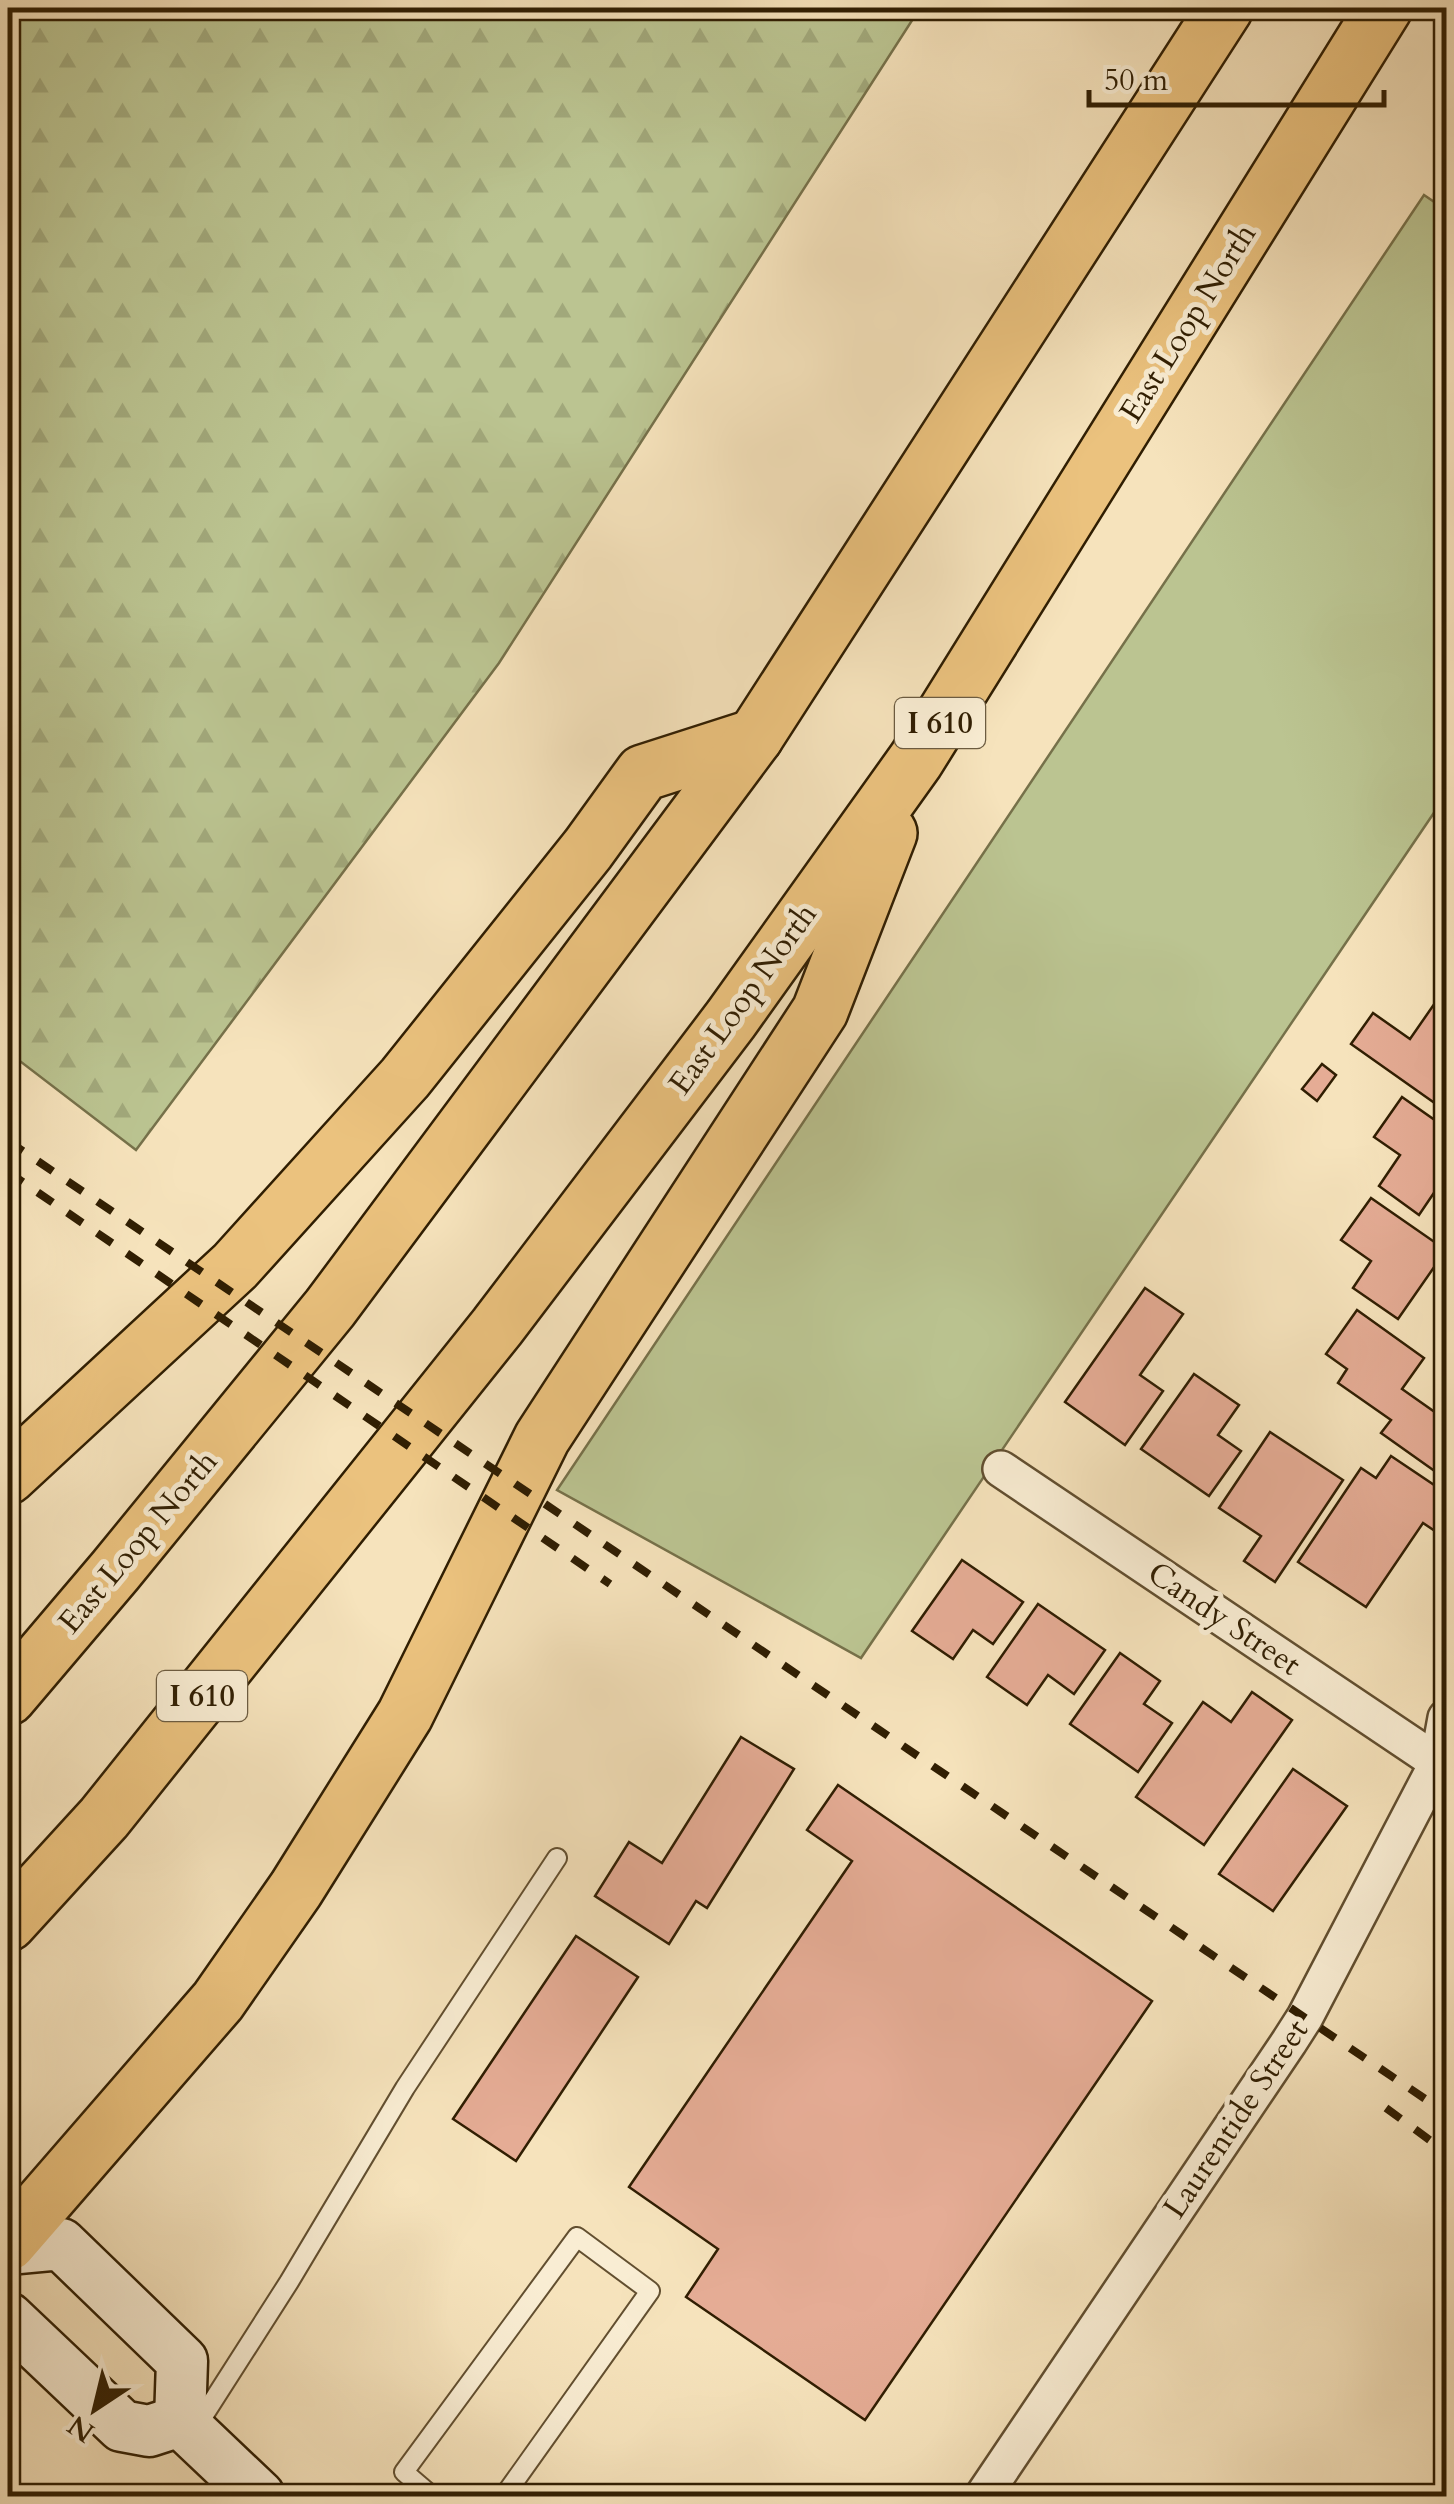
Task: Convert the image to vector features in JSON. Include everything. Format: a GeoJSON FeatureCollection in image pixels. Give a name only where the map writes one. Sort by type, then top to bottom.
{"type":"FeatureCollection","features":[{"type":"Feature","properties":{"kind":"highway","name":"East Loop North"},"geometry":{"type":"LineString","coordinates":[[8,1697],[330,1308],[754,738],[1225,8]]}},
{"type":"Feature","properties":{"kind":"highway","name":"East Loop North"},"geometry":{"type":"LineString","coordinates":[[8,1923],[104,1818],[497,1327],[731,1019],[916,760],[1384,8]]}},
{"type":"Feature","properties":{"kind":"highway"},"geometry":{"type":"LineString","coordinates":[[8,1476],[236,1266],[418,1062],[588,849],[643,773],[754,738]]}},
{"type":"Feature","properties":{"kind":"highway"},"geometry":{"type":"LineString","coordinates":[[8,2246],[218,2001],[296,1889],[405,1715],[542,1438],[820,1011],[916,760]]}},
{"type":"Feature","properties":{"kind":"main road"},"geometry":{"type":"LineString","coordinates":[[8,2246],[61,2244],[182,2361],[186,2427],[259,2496]]}},
{"type":"Feature","properties":{"kind":"main road"},"geometry":{"type":"LineString","coordinates":[[8,2318],[122,2426],[149,2431],[186,2427]]}},
{"type":"Feature","properties":{"kind":"street","name":"Candy Street"},"geometry":{"type":"LineString","coordinates":[[1001,1469],[1442,1765]]}},
{"type":"Feature","properties":{"kind":"street","name":"Laurentide Street"},"geometry":{"type":"LineString","coordinates":[[983,2496],[1290,2042],[1442,1765],[1446,1718]]}},
{"type":"Feature","properties":{"kind":"lane"},"geometry":{"type":"LineString","coordinates":[[186,2427],[289,2282],[405,2088],[556,1858]]}},
{"type":"Feature","properties":{"kind":"lane"},"geometry":{"type":"LineString","coordinates":[[432,2496],[404,2472],[577,2237],[650,2291],[504,2496]]}},
{"type":"Feature","properties":{"kind":"green space"},"geometry":{"type":"Polygon","coordinates":[[[8,8],[920,8],[499,663],[136,1150],[8,1052],[8,8]]]}},
{"type":"Feature","properties":{"kind":"green space"},"geometry":{"type":"Polygon","coordinates":[[[1424,195],[1446,210],[1446,795],[861,1658],[557,1490],[1424,195]]]}},
{"type":"Feature","properties":{"kind":"building"},"geometry":{"type":"Polygon","coordinates":[[[1437,1000],[1446,1007],[1446,1089],[1436,1104],[1351,1044],[1373,1013],[1410,1039],[1437,1000]]]}},
{"type":"Feature","properties":{"kind":"building"},"geometry":{"type":"Polygon","coordinates":[[[1322,1064],[1336,1075],[1317,1101],[1302,1089],[1322,1064]]]}},
{"type":"Feature","properties":{"kind":"building"},"geometry":{"type":"Polygon","coordinates":[[[1402,1097],[1446,1128],[1446,1175],[1419,1215],[1379,1186],[1400,1155],[1374,1137],[1402,1097]]]}},
{"type":"Feature","properties":{"kind":"building"},"geometry":{"type":"Polygon","coordinates":[[[1371,1198],[1446,1250],[1398,1319],[1353,1288],[1371,1261],[1341,1240],[1371,1198]]]}},
{"type":"Feature","properties":{"kind":"building"},"geometry":{"type":"Polygon","coordinates":[[[1145,1288],[1183,1314],[1140,1375],[1163,1391],[1125,1445],[1065,1402],[1145,1288]]]}},
{"type":"Feature","properties":{"kind":"building"},"geometry":{"type":"Polygon","coordinates":[[[1357,1310],[1424,1358],[1402,1389],[1446,1420],[1446,1457],[1436,1472],[1381,1433],[1391,1420],[1338,1383],[1347,1369],[1326,1354],[1357,1310]]]}},
{"type":"Feature","properties":{"kind":"building"},"geometry":{"type":"Polygon","coordinates":[[[1194,1374],[1239,1405],[1218,1435],[1241,1451],[1209,1496],[1141,1449],[1194,1374]]]}},
{"type":"Feature","properties":{"kind":"building"},"geometry":{"type":"Polygon","coordinates":[[[1270,1432],[1343,1480],[1275,1582],[1244,1561],[1261,1536],[1219,1508],[1270,1432]]]}},
{"type":"Feature","properties":{"kind":"building"},"geometry":{"type":"Polygon","coordinates":[[[1391,1456],[1446,1493],[1446,1534],[1444,1537],[1423,1523],[1366,1607],[1298,1562],[1361,1468],[1376,1478],[1391,1456]]]}},
{"type":"Feature","properties":{"kind":"building"},"geometry":{"type":"Polygon","coordinates":[[[962,1560],[1023,1602],[993,1644],[973,1630],[953,1659],[912,1631],[962,1560]]]}},
{"type":"Feature","properties":{"kind":"building"},"geometry":{"type":"Polygon","coordinates":[[[1038,1604],[1105,1650],[1074,1694],[1048,1675],[1027,1705],[987,1677],[1038,1604]]]}},
{"type":"Feature","properties":{"kind":"building"},"geometry":{"type":"Polygon","coordinates":[[[1120,1653],[1160,1681],[1144,1704],[1172,1723],[1138,1772],[1070,1724],[1120,1653]]]}},
{"type":"Feature","properties":{"kind":"building"},"geometry":{"type":"Polygon","coordinates":[[[1252,1692],[1292,1720],[1204,1845],[1136,1797],[1203,1702],[1231,1722],[1252,1692]]]}},
{"type":"Feature","properties":{"kind":"building"},"geometry":{"type":"Polygon","coordinates":[[[741,1737],[794,1769],[707,1908],[696,1901],[669,1944],[595,1896],[629,1842],[662,1863],[741,1737]]]}},
{"type":"Feature","properties":{"kind":"building"},"geometry":{"type":"Polygon","coordinates":[[[1293,1769],[1347,1806],[1273,1911],[1219,1874],[1293,1769]]]}},
{"type":"Feature","properties":{"kind":"building"},"geometry":{"type":"Polygon","coordinates":[[[838,1785],[1152,2001],[865,2420],[686,2297],[718,2249],[629,2187],[852,1861],[807,1830],[838,1785]]]}},
{"type":"Feature","properties":{"kind":"building"},"geometry":{"type":"Polygon","coordinates":[[[576,1936],[638,1977],[516,2161],[453,2119],[576,1936]]]}},
{"type":"Feature","properties":{"kind":"building"},"geometry":{"type":"Polygon","coordinates":[[[1446,1951],[1446,1972],[1437,1965],[1446,1951]]]}},
{"type":"Feature","properties":{"kind":"railway"},"geometry":{"type":"LineString","coordinates":[[8,1141],[1446,2113]]}},
{"type":"Feature","properties":{"kind":"railway"},"geometry":{"type":"LineString","coordinates":[[8,1172],[610,1584]]}},
{"type":"Feature","properties":{"kind":"railway"},"geometry":{"type":"LineString","coordinates":[[1386,2108],[1446,2152]]}}]}
